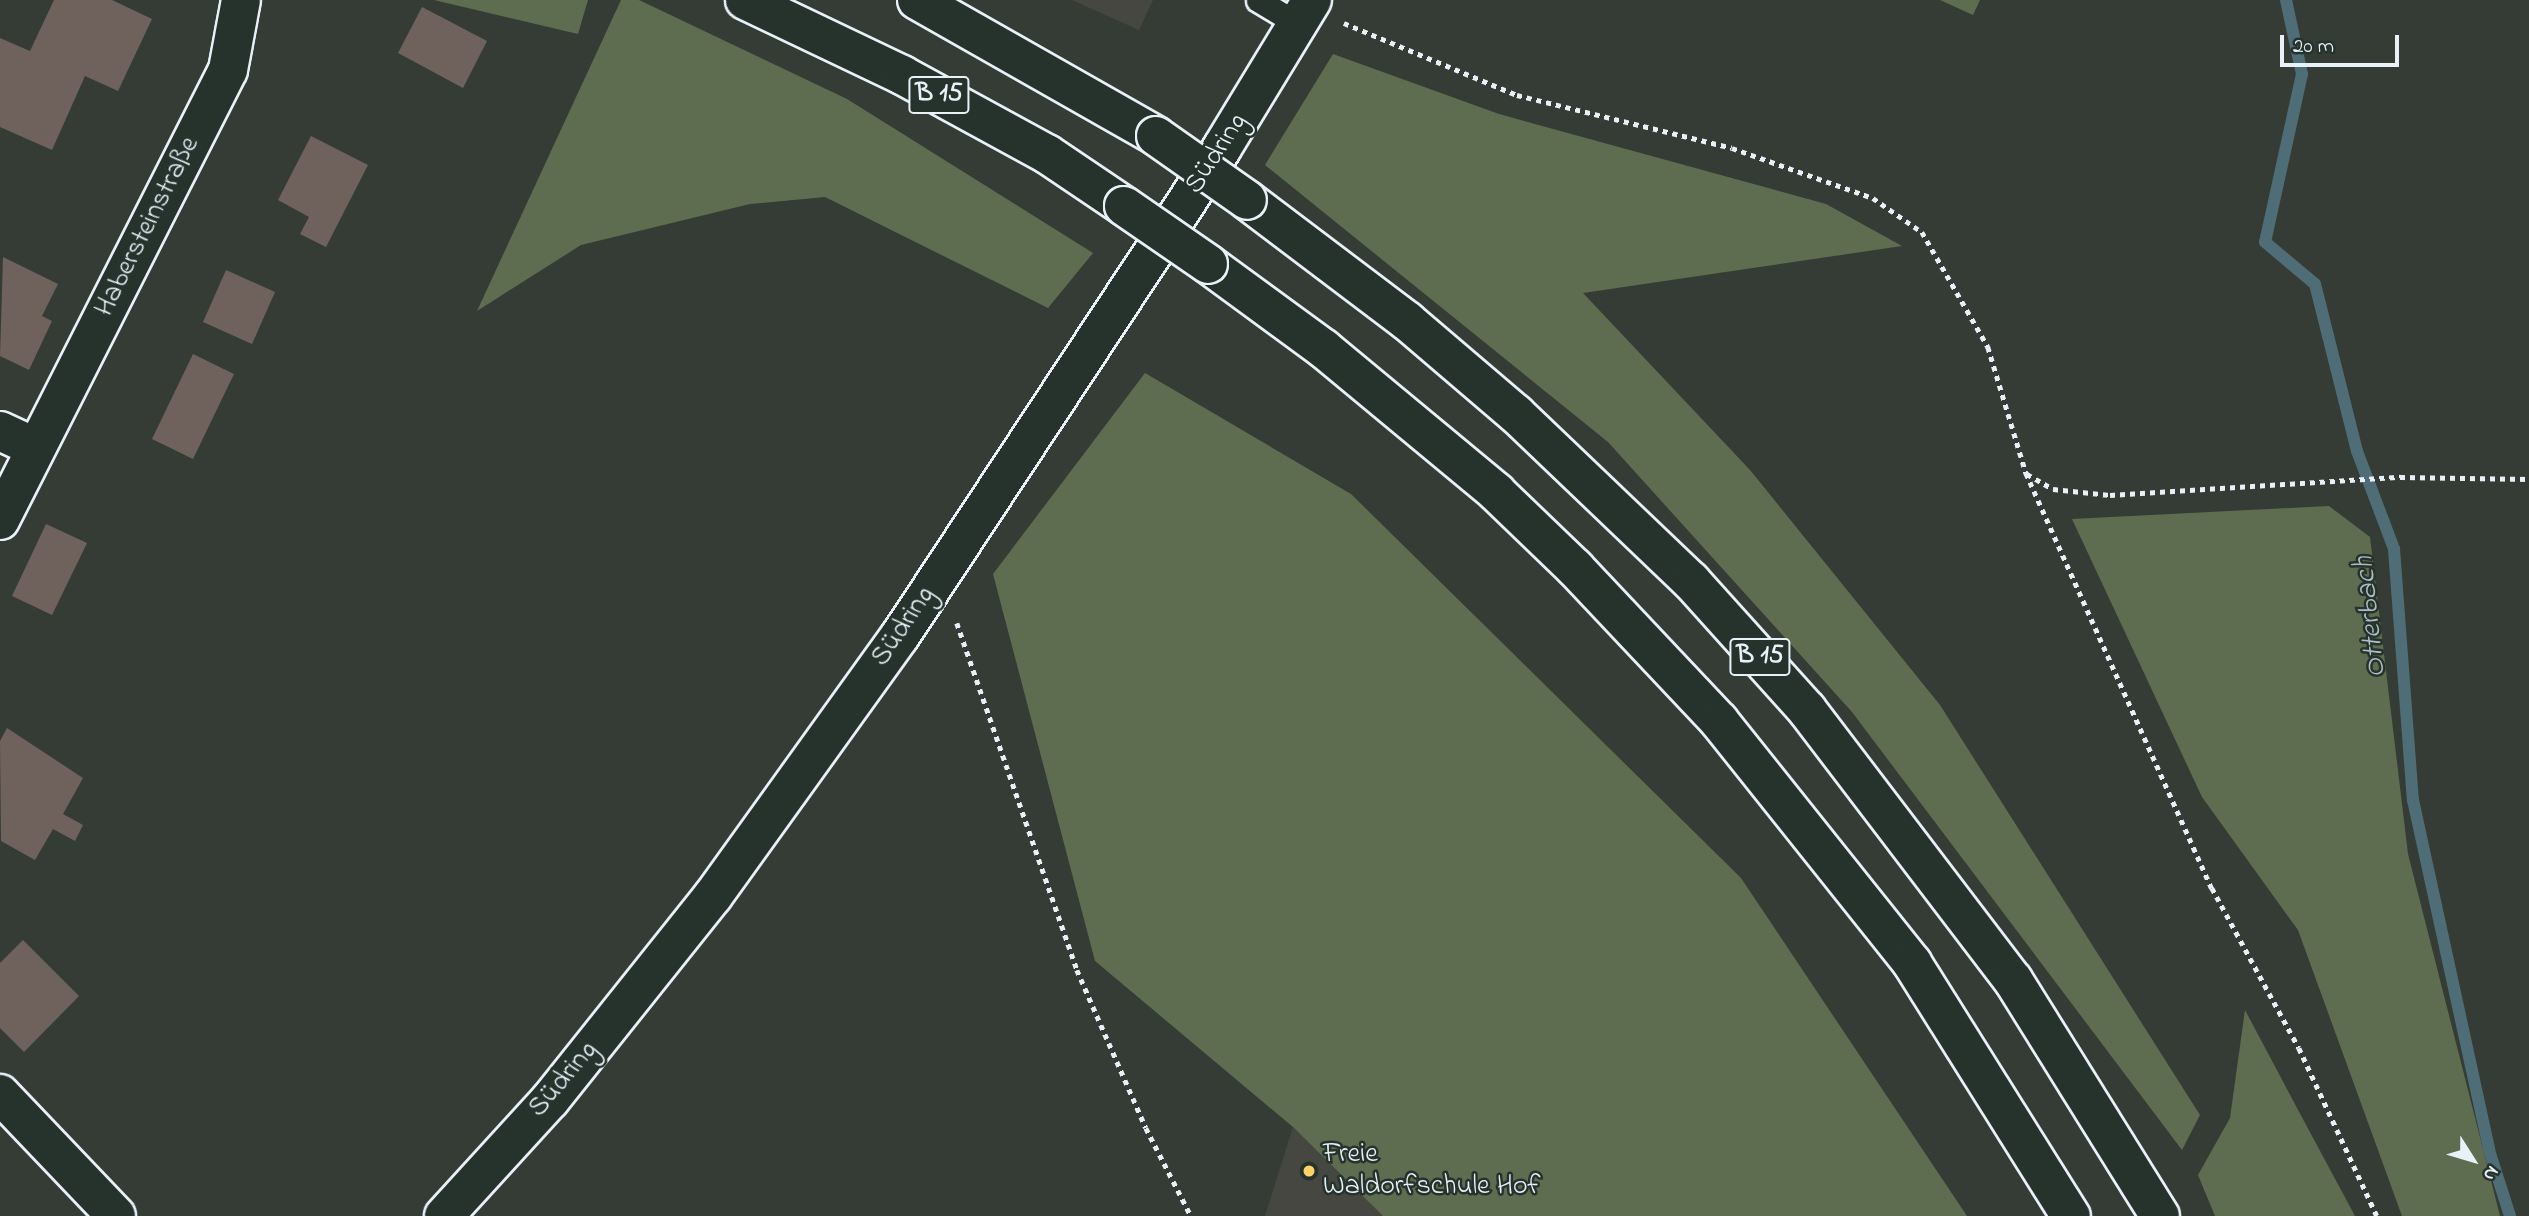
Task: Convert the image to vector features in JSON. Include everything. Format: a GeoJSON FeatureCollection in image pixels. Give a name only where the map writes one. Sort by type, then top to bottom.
{"type":"FeatureCollection","features":[{"type":"Feature","properties":{"kind":"main road","name":"Habersteinstraße"},"geometry":{"type":"LineString","coordinates":[[0,520],[34,447],[229,69],[242,0]]}},
{"type":"Feature","properties":{"kind":"main road","name":"B 15"},"geometry":{"type":"LineString","coordinates":[[745,0],[902,75],[1047,154],[1208,264],[1324,349],[1496,492],[1575,568],[1719,721],[1912,963],[2071,1216]]}},
{"type":"Feature","properties":{"kind":"main road","name":"B 15"},"geometry":{"type":"LineString","coordinates":[[917,0],[1156,136],[1247,200],[1406,321],[1516,414],[1682,572],[1789,690],[1867,785],[2013,980],[2160,1216]]}},
{"type":"Feature","properties":{"kind":"main road","name":"Südring"},"geometry":{"type":"LineString","coordinates":[[444,1216],[550,1100],[713,895],[942,572],[1222,148],[1307,10]]}},
{"type":"Feature","properties":{"kind":"main road"},"geometry":{"type":"LineString","coordinates":[[0,431],[34,447]]}},
{"type":"Feature","properties":{"kind":"main road"},"geometry":{"type":"LineString","coordinates":[[0,1094],[116,1216]]}},
{"type":"Feature","properties":{"kind":"lane"},"geometry":{"type":"LineString","coordinates":[[1258,0],[1307,10]]}},
{"type":"Feature","properties":{"kind":"path"},"geometry":{"type":"LineString","coordinates":[[1307,10],[1517,95],[1732,148],[1873,198],[1901,213],[1922,232],[1942,261],[1988,347],[2026,473],[2212,888],[2299,1048],[2377,1216]]}},
{"type":"Feature","properties":{"kind":"path"},"geometry":{"type":"LineString","coordinates":[[2026,473],[2053,489],[2110,495],[2400,477],[2529,480]]}},
{"type":"Feature","properties":{"kind":"path"},"geometry":{"type":"LineString","coordinates":[[942,572],[1077,970],[1146,1128],[1191,1216]]}},
{"type":"Feature","properties":{"kind":"shaded area"},"geometry":{"type":"Polygon","coordinates":[[[1072,0],[1153,0],[1139,30],[1072,0]]]}},
{"type":"Feature","properties":{"kind":"shaded area","name":"Freie Waldorfschule Hof"},"geometry":{"type":"Polygon","coordinates":[[[1293,1127],[1383,1216],[1265,1216],[1293,1127]]]}},
{"type":"Feature","properties":{"kind":"green space"},"geometry":{"type":"Polygon","coordinates":[[[434,0],[588,0],[578,34],[434,0]]]}},
{"type":"Feature","properties":{"kind":"green space"},"geometry":{"type":"Polygon","coordinates":[[[621,0],[639,0],[847,99],[1093,253],[1048,308],[825,197],[750,204],[581,245],[477,311],[621,0]]]}},
{"type":"Feature","properties":{"kind":"green space"},"geometry":{"type":"Polygon","coordinates":[[[1940,0],[1980,0],[1973,15],[1940,0]]]}},
{"type":"Feature","properties":{"kind":"green space"},"geometry":{"type":"Polygon","coordinates":[[[1333,54],[1499,114],[1826,204],[1902,246],[1583,293],[1750,470],[1940,705],[2200,1115],[2182,1150],[1852,712],[1608,442],[1265,165],[1333,54]]]}},
{"type":"Feature","properties":{"kind":"green space"},"geometry":{"type":"Polygon","coordinates":[[[1145,373],[1351,494],[1741,878],[1967,1216],[1383,1216],[1293,1127],[1095,961],[993,574],[1145,373]]]}},
{"type":"Feature","properties":{"kind":"green space"},"geometry":{"type":"Polygon","coordinates":[[[2329,506],[2370,537],[2408,854],[2500,1216],[2402,1216],[2298,930],[2202,797],[2072,519],[2329,506]]]}},
{"type":"Feature","properties":{"kind":"green space"},"geometry":{"type":"Polygon","coordinates":[[[2245,1010],[2355,1216],[2215,1216],[2198,1175],[2230,1118],[2245,1010]]]}},
{"type":"Feature","properties":{"kind":"building"},"geometry":{"type":"Polygon","coordinates":[[[54,0],[112,0],[152,19],[118,91],[85,76],[52,150],[0,127],[0,38],[30,51],[54,0]]]}},
{"type":"Feature","properties":{"kind":"building"},"geometry":{"type":"Polygon","coordinates":[[[422,7],[487,41],[463,88],[398,53],[422,7]]]}},
{"type":"Feature","properties":{"kind":"building"},"geometry":{"type":"Polygon","coordinates":[[[311,136],[368,165],[326,247],[300,234],[309,217],[278,200],[311,136]]]}},
{"type":"Feature","properties":{"kind":"building"},"geometry":{"type":"Polygon","coordinates":[[[3,257],[58,284],[42,316],[52,321],[29,370],[0,356],[3,257]]]}},
{"type":"Feature","properties":{"kind":"building"},"geometry":{"type":"Polygon","coordinates":[[[226,270],[275,292],[252,344],[203,322],[226,270]]]}},
{"type":"Feature","properties":{"kind":"building"},"geometry":{"type":"Polygon","coordinates":[[[193,354],[234,374],[193,459],[152,439],[193,354]]]}},
{"type":"Feature","properties":{"kind":"building"},"geometry":{"type":"Polygon","coordinates":[[[46,524],[87,543],[52,615],[12,596],[46,524]]]}},
{"type":"Feature","properties":{"kind":"building"},"geometry":{"type":"Polygon","coordinates":[[[7,728],[83,778],[63,814],[83,825],[75,841],[53,829],[35,860],[1,841],[0,741],[7,728]]]}},
{"type":"Feature","properties":{"kind":"building"},"geometry":{"type":"Polygon","coordinates":[[[23,940],[79,996],[24,1052],[0,1028],[0,963],[23,940]]]}},
{"type":"Feature","properties":{"kind":"waterway","name":"Otterbach"},"geometry":{"type":"LineString","coordinates":[[2286,0],[2302,74],[2265,242],[2315,284],[2357,451],[2394,549],[2413,800],[2489,1150],[2510,1216]]}},
{"type":"Feature","properties":{"kind":"place","name":"Freie Waldorfschule Hof"},"geometry":{"type":"Point","coordinates":[1309,1171]}}]}
